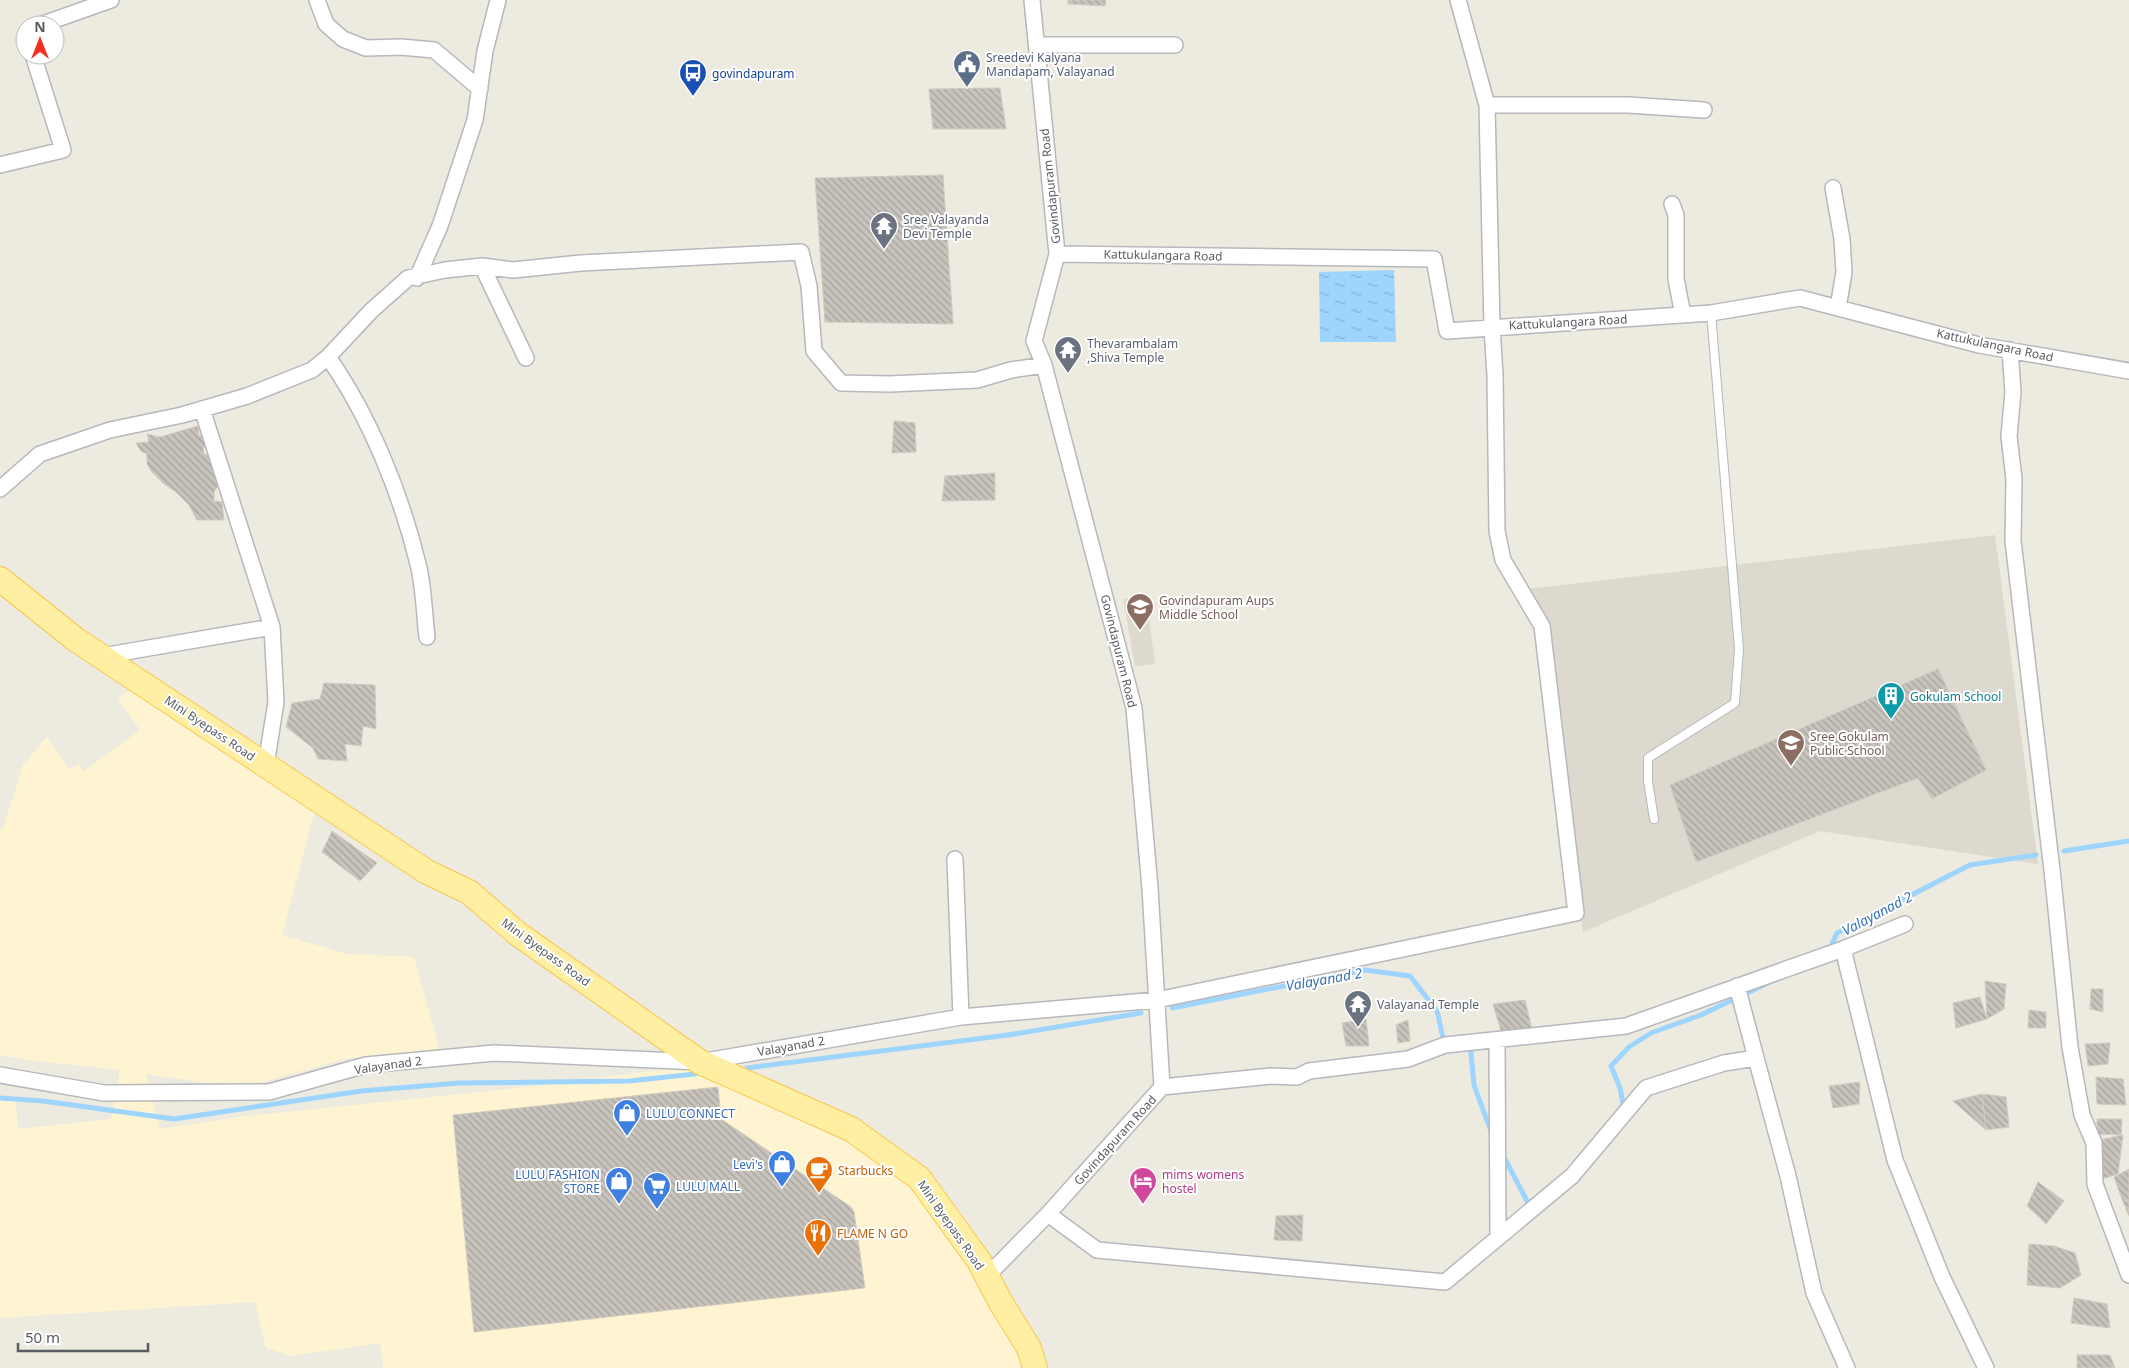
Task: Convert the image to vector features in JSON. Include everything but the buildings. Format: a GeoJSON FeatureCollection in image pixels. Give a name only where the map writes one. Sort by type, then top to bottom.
{"type":"FeatureCollection","features":[{"type":"Feature","properties":{"kind":"main road","name":"Mini Byepass Road"},"geometry":{"type":"LineString","coordinates":[[0,579],[75,639],[427,872],[469,892],[518,934],[700,1062],[851,1129],[919,1178],[979,1261],[1029,1348],[1035,1368]]}},
{"type":"Feature","properties":{"kind":"street"},"geometry":{"type":"LineString","coordinates":[[65,16],[111,0]]}},
{"type":"Feature","properties":{"kind":"street"},"geometry":{"type":"LineString","coordinates":[[317,0],[326,24],[343,39],[366,48],[400,47],[434,50],[480,89]]}},
{"type":"Feature","properties":{"kind":"street"},"geometry":{"type":"LineString","coordinates":[[417,278],[440,226],[475,120],[485,52],[498,0]]}},
{"type":"Feature","properties":{"kind":"street","name":"Govindapuram Road"},"geometry":{"type":"LineString","coordinates":[[987,1276],[1048,1214],[1162,1087],[1150,888],[1134,708],[1044,365],[1034,341],[1057,254],[1032,0]]}},
{"type":"Feature","properties":{"kind":"street"},"geometry":{"type":"LineString","coordinates":[[1458,0],[1488,105],[1492,326]]}},
{"type":"Feature","properties":{"kind":"street"},"geometry":{"type":"LineString","coordinates":[[1036,45],[1175,45]]}},
{"type":"Feature","properties":{"kind":"street"},"geometry":{"type":"LineString","coordinates":[[0,165],[63,150],[37,65]]}},
{"type":"Feature","properties":{"kind":"street"},"geometry":{"type":"LineString","coordinates":[[1488,105],[1628,105],[1704,110]]}},
{"type":"Feature","properties":{"kind":"street"},"geometry":{"type":"LineString","coordinates":[[1833,188],[1842,239],[1844,272],[1838,308]]}},
{"type":"Feature","properties":{"kind":"street"},"geometry":{"type":"LineString","coordinates":[[1672,204],[1676,215],[1676,279],[1682,315]]}},
{"type":"Feature","properties":{"kind":"street"},"geometry":{"type":"LineString","coordinates":[[0,490],[40,454],[110,430],[202,409],[247,396],[312,370],[328,357],[371,311],[408,278],[417,278],[445,270],[482,266],[513,270],[581,263],[801,252],[808,286],[814,351],[842,383],[890,384],[976,380],[1011,370],[1044,365]]}},
{"type":"Feature","properties":{"kind":"street","name":"Kattukulangara Road"},"geometry":{"type":"LineString","coordinates":[[1057,254],[1434,258],[1447,331],[1492,326],[1711,313],[1800,298],[1979,345],[2129,371]]}},
{"type":"Feature","properties":{"kind":"street"},"geometry":{"type":"LineString","coordinates":[[482,266],[526,358]]}},
{"type":"Feature","properties":{"kind":"street","name":"Valayanad 2"},"geometry":{"type":"LineString","coordinates":[[0,1076],[104,1093],[269,1092],[366,1065],[494,1053],[700,1062],[962,1017],[1156,1000],[1576,914],[1542,626],[1502,560],[1497,531],[1495,375],[1492,326]]}},
{"type":"Feature","properties":{"kind":"street"},"geometry":{"type":"LineString","coordinates":[[2010,350],[2013,392],[2009,436],[2014,479],[2014,541],[2051,858],[2070,1047],[2082,1115],[2094,1143],[2095,1184],[2124,1246],[2129,1275]]}},
{"type":"Feature","properties":{"kind":"street"},"geometry":{"type":"LineString","coordinates":[[328,357],[344,380],[375,439],[396,496],[419,566],[427,637]]}},
{"type":"Feature","properties":{"kind":"street"},"geometry":{"type":"LineString","coordinates":[[202,409],[272,627],[276,702],[266,765]]}},
{"type":"Feature","properties":{"kind":"street"},"geometry":{"type":"LineString","coordinates":[[102,656],[272,627]]}},
{"type":"Feature","properties":{"kind":"street"},"geometry":{"type":"LineString","coordinates":[[955,859],[962,1017]]}},
{"type":"Feature","properties":{"kind":"street"},"geometry":{"type":"LineString","coordinates":[[1162,1087],[1271,1076],[1297,1077],[1309,1071],[1408,1059],[1445,1045],[1626,1026],[1843,949],[1904,924]]}},
{"type":"Feature","properties":{"kind":"street"},"geometry":{"type":"LineString","coordinates":[[1843,949],[1895,1160],[1942,1277],[1986,1368]]}},
{"type":"Feature","properties":{"kind":"street"},"geometry":{"type":"LineString","coordinates":[[1737,986],[1788,1176],[1814,1293],[1847,1368]]}},
{"type":"Feature","properties":{"kind":"street"},"geometry":{"type":"LineString","coordinates":[[1497,1040],[1498,1238]]}},
{"type":"Feature","properties":{"kind":"street"},"geometry":{"type":"LineString","coordinates":[[1048,1214],[1097,1250],[1444,1282],[1572,1176],[1646,1088],[1724,1063],[1756,1058]]}},
{"type":"Feature","properties":{"kind":"lane"},"geometry":{"type":"LineString","coordinates":[[1654,819],[1648,781],[1648,758],[1735,703],[1739,648],[1711,313]]}},
{"type":"Feature","properties":{"kind":"shaded area","name":"Sree Gokulam Public School"},"geometry":{"type":"Polygon","coordinates":[[[1995,535],[2038,864],[1820,831],[1583,932],[1527,589],[1995,535]]]}},
{"type":"Feature","properties":{"kind":"shaded area","name":"Govindapuram Aups Middle School"},"geometry":{"type":"Polygon","coordinates":[[[1146,595],[1155,664],[1135,666],[1123,599],[1146,595]]]}},
{"type":"Feature","properties":{"kind":"shaded area"},"geometry":{"type":"Polygon","coordinates":[[[134,686],[316,806],[282,935],[348,954],[414,957],[441,1055],[349,1058],[251,1085],[247,1089],[146,1074],[160,1129],[247,1116],[499,1090],[693,1066],[812,1122],[898,1173],[973,1265],[1024,1368],[383,1368],[380,1343],[292,1356],[266,1348],[255,1302],[0,1318],[0,1098],[15,1096],[18,1129],[111,1119],[120,1070],[0,1055],[0,829],[3,829],[23,765],[47,737],[69,769],[78,764],[84,771],[140,730],[118,699],[134,686]]]}},
{"type":"Feature","properties":{"kind":"water"},"geometry":{"type":"Polygon","coordinates":[[[1394,270],[1396,342],[1320,342],[1319,272],[1394,270]]]}},
{"type":"Feature","properties":{"kind":"waterway","name":"Valayanad 2"},"geometry":{"type":"LineString","coordinates":[[2064,851],[2129,841]]}},
{"type":"Feature","properties":{"kind":"waterway","name":"Valayanad 2"},"geometry":{"type":"LineString","coordinates":[[1829,951],[1837,933],[1970,865],[2036,855]]}},
{"type":"Feature","properties":{"kind":"waterway","name":"Valayanad 2"},"geometry":{"type":"LineString","coordinates":[[1172,1008],[1365,970],[1410,976],[1437,1011],[1444,1042]]}},
{"type":"Feature","properties":{"kind":"waterway","name":"Valayanad 2"},"geometry":{"type":"LineString","coordinates":[[1624,1109],[1620,1088],[1611,1066],[1629,1047],[1651,1033],[1701,1015],[1772,981]]}},
{"type":"Feature","properties":{"kind":"waterway"},"geometry":{"type":"LineString","coordinates":[[747,1068],[1008,1035],[1141,1013]]}},
{"type":"Feature","properties":{"kind":"waterway","name":"Valayanad 2"},"geometry":{"type":"LineString","coordinates":[[1470,1043],[1474,1085],[1492,1134]]}},
{"type":"Feature","properties":{"kind":"waterway"},"geometry":{"type":"LineString","coordinates":[[0,1098],[43,1101],[174,1119],[361,1091],[459,1083],[629,1081],[695,1074]]}},
{"type":"Feature","properties":{"kind":"waterway","name":"Valayanad 2"},"geometry":{"type":"LineString","coordinates":[[1503,1155],[1527,1201]]}},
{"type":"Feature","properties":{"kind":"place","name":"Sreedevi Kalyana Mandapam, Valayanad"},"geometry":{"type":"Point","coordinates":[967,88]}},
{"type":"Feature","properties":{"kind":"place","name":"govindapuram"},"geometry":{"type":"Point","coordinates":[693,97]}},
{"type":"Feature","properties":{"kind":"place","name":"Sree Valayanda Devi Temple"},"geometry":{"type":"Point","coordinates":[884,250]}},
{"type":"Feature","properties":{"kind":"place","name":"Thevarambalam ,Shiva Temple"},"geometry":{"type":"Point","coordinates":[1068,374]}},
{"type":"Feature","properties":{"kind":"place","name":"Govindapuram Aups Middle School"},"geometry":{"type":"Point","coordinates":[1140,631]}},
{"type":"Feature","properties":{"kind":"place","name":"Gokulam School"},"geometry":{"type":"Point","coordinates":[1891,720]}},
{"type":"Feature","properties":{"kind":"place","name":"Sree Gokulam Public School"},"geometry":{"type":"Point","coordinates":[1791,767]}},
{"type":"Feature","properties":{"kind":"place","name":"Valayanad Temple"},"geometry":{"type":"Point","coordinates":[1358,1028]}},
{"type":"Feature","properties":{"kind":"place","name":"LULU CONNECT"},"geometry":{"type":"Point","coordinates":[627,1137]}},
{"type":"Feature","properties":{"kind":"place","name":"Levi's"},"geometry":{"type":"Point","coordinates":[782,1188]}},
{"type":"Feature","properties":{"kind":"place","name":"Starbucks"},"geometry":{"type":"Point","coordinates":[819,1194]}},
{"type":"Feature","properties":{"kind":"place","name":"LULU FASHION STORE"},"geometry":{"type":"Point","coordinates":[619,1205]}},
{"type":"Feature","properties":{"kind":"place","name":"mims womens hostel"},"geometry":{"type":"Point","coordinates":[1143,1205]}},
{"type":"Feature","properties":{"kind":"place","name":"LULU MALL"},"geometry":{"type":"Point","coordinates":[657,1210]}},
{"type":"Feature","properties":{"kind":"place","name":"FLAME N GO"},"geometry":{"type":"Point","coordinates":[818,1257]}}]}
